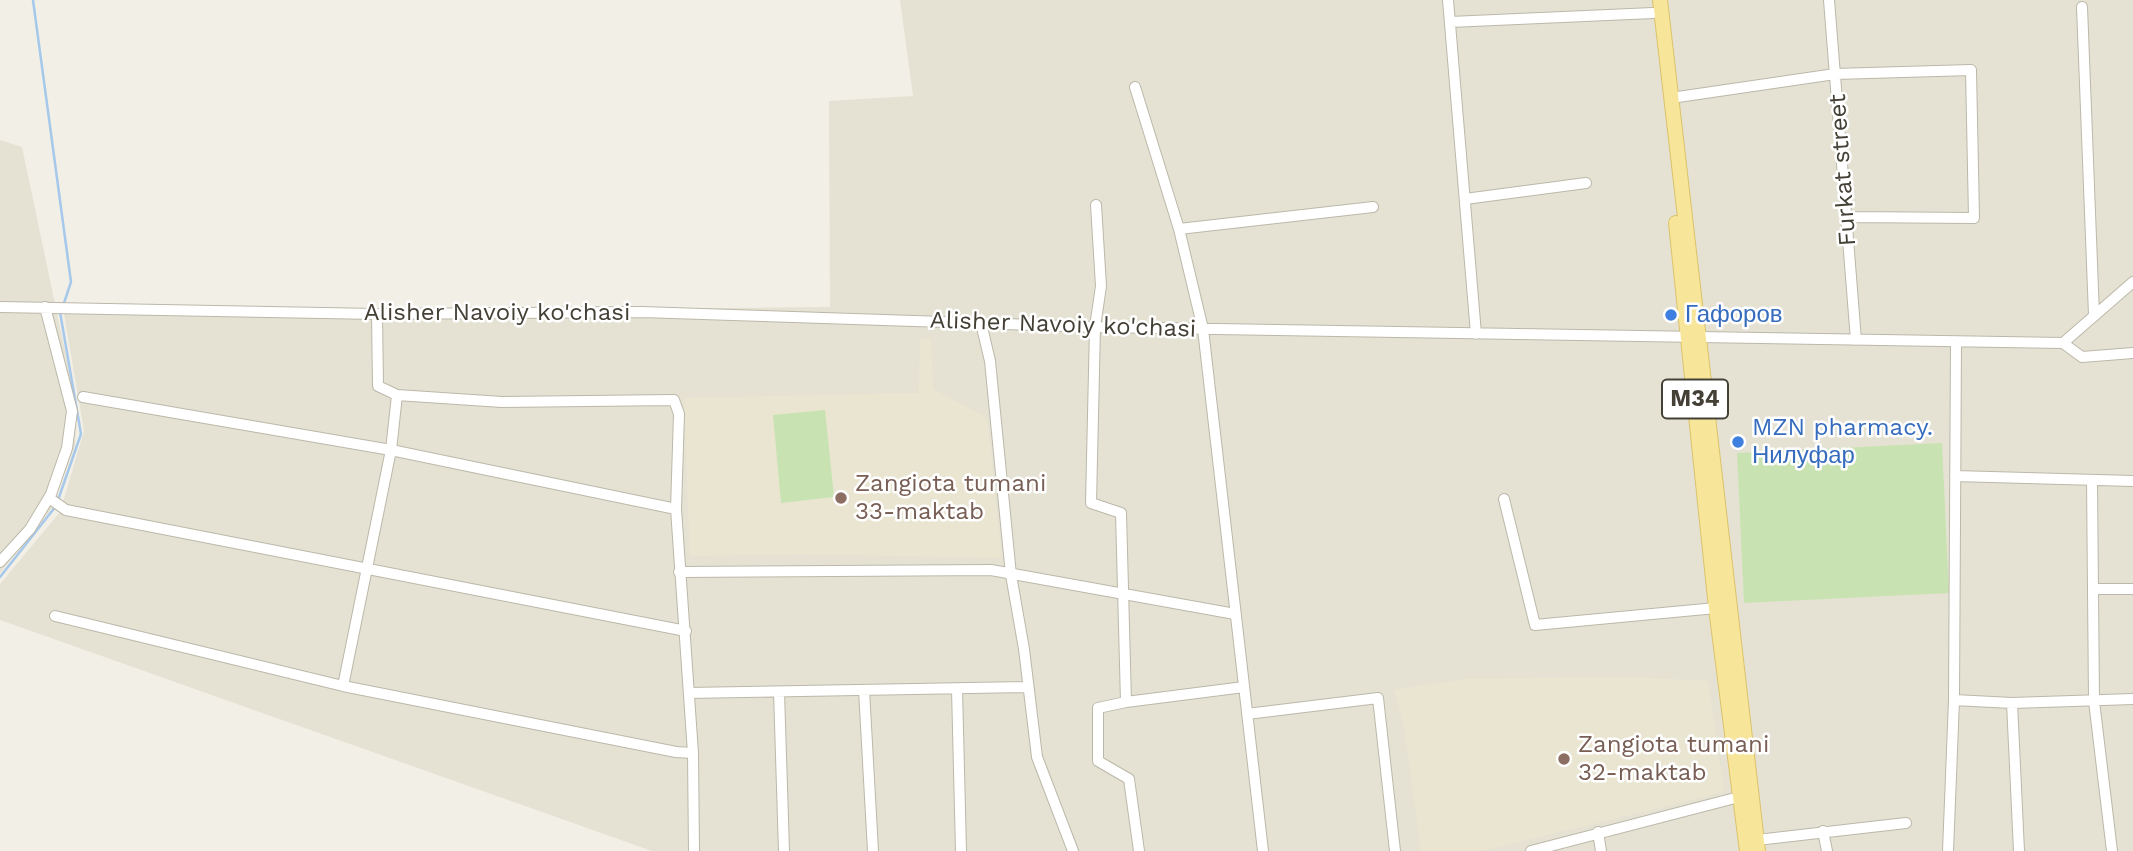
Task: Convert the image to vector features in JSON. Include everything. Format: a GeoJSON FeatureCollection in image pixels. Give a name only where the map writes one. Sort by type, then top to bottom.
{"type":"FeatureCollection","features":[{"type":"Feature","properties":{"kind":"main road","name":"M34"},"geometry":{"type":"LineString","coordinates":[[1655,4],[1671,98],[1716,608],[1739,797],[1754,847]]}},
{"type":"Feature","properties":{"kind":"main road","name":"M34"},"geometry":{"type":"LineString","coordinates":[[1655,4],[1754,847]]}},
{"type":"Feature","properties":{"kind":"street"},"geometry":{"type":"LineString","coordinates":[[1448,0],[1476,334]]}},
{"type":"Feature","properties":{"kind":"street","name":"Furkat street"},"geometry":{"type":"LineString","coordinates":[[1829,0],[1856,340]]}},
{"type":"Feature","properties":{"kind":"street"},"geometry":{"type":"LineString","coordinates":[[1450,22],[1655,4]]}},
{"type":"Feature","properties":{"kind":"street"},"geometry":{"type":"LineString","coordinates":[[2082,7],[2094,315]]}},
{"type":"Feature","properties":{"kind":"street"},"geometry":{"type":"LineString","coordinates":[[1671,98],[1835,74],[1970,70],[1974,218],[1846,217]]}},
{"type":"Feature","properties":{"kind":"street"},"geometry":{"type":"LineString","coordinates":[[1135,87],[1179,229],[1203,329],[1263,851]]}},
{"type":"Feature","properties":{"kind":"street"},"geometry":{"type":"LineString","coordinates":[[1465,199],[1586,183]]}},
{"type":"Feature","properties":{"kind":"street"},"geometry":{"type":"LineString","coordinates":[[1096,205],[1101,286],[1095,327],[1091,503],[1121,513],[1126,702]]}},
{"type":"Feature","properties":{"kind":"street"},"geometry":{"type":"LineString","coordinates":[[1179,229],[1373,207]]}},
{"type":"Feature","properties":{"kind":"street"},"geometry":{"type":"LineString","coordinates":[[2133,282],[2063,343],[2082,356],[2133,353]]}},
{"type":"Feature","properties":{"kind":"street","name":"Alisher Navoiy ko'chasi"},"geometry":{"type":"LineString","coordinates":[[0,307],[377,314],[642,312],[1095,327],[2063,343]]}},
{"type":"Feature","properties":{"kind":"street"},"geometry":{"type":"LineString","coordinates":[[0,562],[30,529],[49,498],[67,449],[72,411],[45,307]]}},
{"type":"Feature","properties":{"kind":"street"},"geometry":{"type":"LineString","coordinates":[[377,314],[377,386],[397,395],[502,402],[674,400],[678,414],[676,509],[693,753],[694,851]]}},
{"type":"Feature","properties":{"kind":"street"},"geometry":{"type":"LineString","coordinates":[[981,323],[990,361],[1011,575],[1024,649],[1026,687],[1037,757],[1073,851]]}},
{"type":"Feature","properties":{"kind":"street"},"geometry":{"type":"LineString","coordinates":[[1948,851],[1954,700],[1956,342]]}},
{"type":"Feature","properties":{"kind":"street"},"geometry":{"type":"LineString","coordinates":[[343,687],[391,450],[397,395]]}},
{"type":"Feature","properties":{"kind":"street"},"geometry":{"type":"LineString","coordinates":[[83,397],[391,450],[676,509]]}},
{"type":"Feature","properties":{"kind":"street"},"geometry":{"type":"LineString","coordinates":[[1955,476],[2133,481]]}},
{"type":"Feature","properties":{"kind":"street"},"geometry":{"type":"LineString","coordinates":[[2092,480],[2094,701],[2112,851]]}},
{"type":"Feature","properties":{"kind":"street"},"geometry":{"type":"LineString","coordinates":[[49,498],[66,510],[686,631]]}},
{"type":"Feature","properties":{"kind":"street"},"geometry":{"type":"LineString","coordinates":[[1504,499],[1535,625],[1716,608]]}},
{"type":"Feature","properties":{"kind":"street"},"geometry":{"type":"LineString","coordinates":[[679,572],[991,570],[1235,614]]}},
{"type":"Feature","properties":{"kind":"street"},"geometry":{"type":"LineString","coordinates":[[2092,589],[2133,589]]}},
{"type":"Feature","properties":{"kind":"street"},"geometry":{"type":"LineString","coordinates":[[55,616],[343,687],[676,752],[693,753]]}},
{"type":"Feature","properties":{"kind":"street"},"geometry":{"type":"LineString","coordinates":[[689,693],[1026,687]]}},
{"type":"Feature","properties":{"kind":"street"},"geometry":{"type":"LineString","coordinates":[[1139,851],[1129,779],[1098,761],[1098,708],[1244,687]]}},
{"type":"Feature","properties":{"kind":"street"},"geometry":{"type":"LineString","coordinates":[[957,689],[961,851]]}},
{"type":"Feature","properties":{"kind":"street"},"geometry":{"type":"LineString","coordinates":[[864,690],[873,851]]}},
{"type":"Feature","properties":{"kind":"street"},"geometry":{"type":"LineString","coordinates":[[779,692],[784,851]]}},
{"type":"Feature","properties":{"kind":"street"},"geometry":{"type":"LineString","coordinates":[[1247,714],[1378,698],[1395,851]]}},
{"type":"Feature","properties":{"kind":"street"},"geometry":{"type":"LineString","coordinates":[[1954,700],[2012,703],[2133,699]]}},
{"type":"Feature","properties":{"kind":"street"},"geometry":{"type":"LineString","coordinates":[[2012,703],[2019,851]]}},
{"type":"Feature","properties":{"kind":"street"},"geometry":{"type":"LineString","coordinates":[[1531,851],[1739,797]]}},
{"type":"Feature","properties":{"kind":"street"},"geometry":{"type":"LineString","coordinates":[[1754,847],[1823,831],[1838,833],[1906,822]]}},
{"type":"Feature","properties":{"kind":"street"},"geometry":{"type":"LineString","coordinates":[[1823,831],[1827,851]]}},
{"type":"Feature","properties":{"kind":"street"},"geometry":{"type":"LineString","coordinates":[[1598,832],[1601,851]]}},
{"type":"Feature","properties":{"kind":"shaded area"},"geometry":{"type":"Polygon","coordinates":[[[900,0],[2133,0],[2133,851],[652,851],[0,620],[0,584],[60,512],[84,431],[64,314],[830,307],[829,101],[913,96],[900,0]]]}},
{"type":"Feature","properties":{"kind":"shaded area"},"geometry":{"type":"Polygon","coordinates":[[[0,140],[22,147],[74,394],[76,427],[75,446],[51,510],[0,573],[0,140]]]}},
{"type":"Feature","properties":{"kind":"shaded area","name":"Zangiota tumani 33-maktab"},"geometry":{"type":"Polygon","coordinates":[[[920,339],[931,339],[933,389],[987,418],[1002,558],[800,554],[690,556],[684,398],[919,393],[920,339]]]}},
{"type":"Feature","properties":{"kind":"shaded area","name":"Zangiota tumani 32-maktab"},"geometry":{"type":"Polygon","coordinates":[[[1624,677],[1708,681],[1724,792],[1482,851],[1421,851],[1404,726],[1394,690],[1464,679],[1624,677]]]}},
{"type":"Feature","properties":{"kind":"green space"},"geometry":{"type":"Polygon","coordinates":[[[825,410],[834,497],[781,503],[773,415],[825,410]]]}},
{"type":"Feature","properties":{"kind":"green space"},"geometry":{"type":"Polygon","coordinates":[[[1942,443],[1949,593],[1744,603],[1737,453],[1942,443]]]}},
{"type":"Feature","properties":{"kind":"waterway"},"geometry":{"type":"LineString","coordinates":[[33,0],[71,282],[63,306]]}},
{"type":"Feature","properties":{"kind":"waterway"},"geometry":{"type":"LineString","coordinates":[[58,500],[81,434],[60,312]]}},
{"type":"Feature","properties":{"kind":"waterway"},"geometry":{"type":"LineString","coordinates":[[0,577],[56,506]]}},
{"type":"Feature","properties":{"kind":"place","name":"Гафоров"},"geometry":{"type":"Point","coordinates":[1671,315]}},
{"type":"Feature","properties":{"kind":"place","name":"MZN pharmacy. Нилуфар"},"geometry":{"type":"Point","coordinates":[1738,442]}},
{"type":"Feature","properties":{"kind":"place","name":"Zangiota tumani 33-maktab"},"geometry":{"type":"Point","coordinates":[841,498]}},
{"type":"Feature","properties":{"kind":"place","name":"Zangiota tumani 32-maktab"},"geometry":{"type":"Point","coordinates":[1564,759]}}]}
